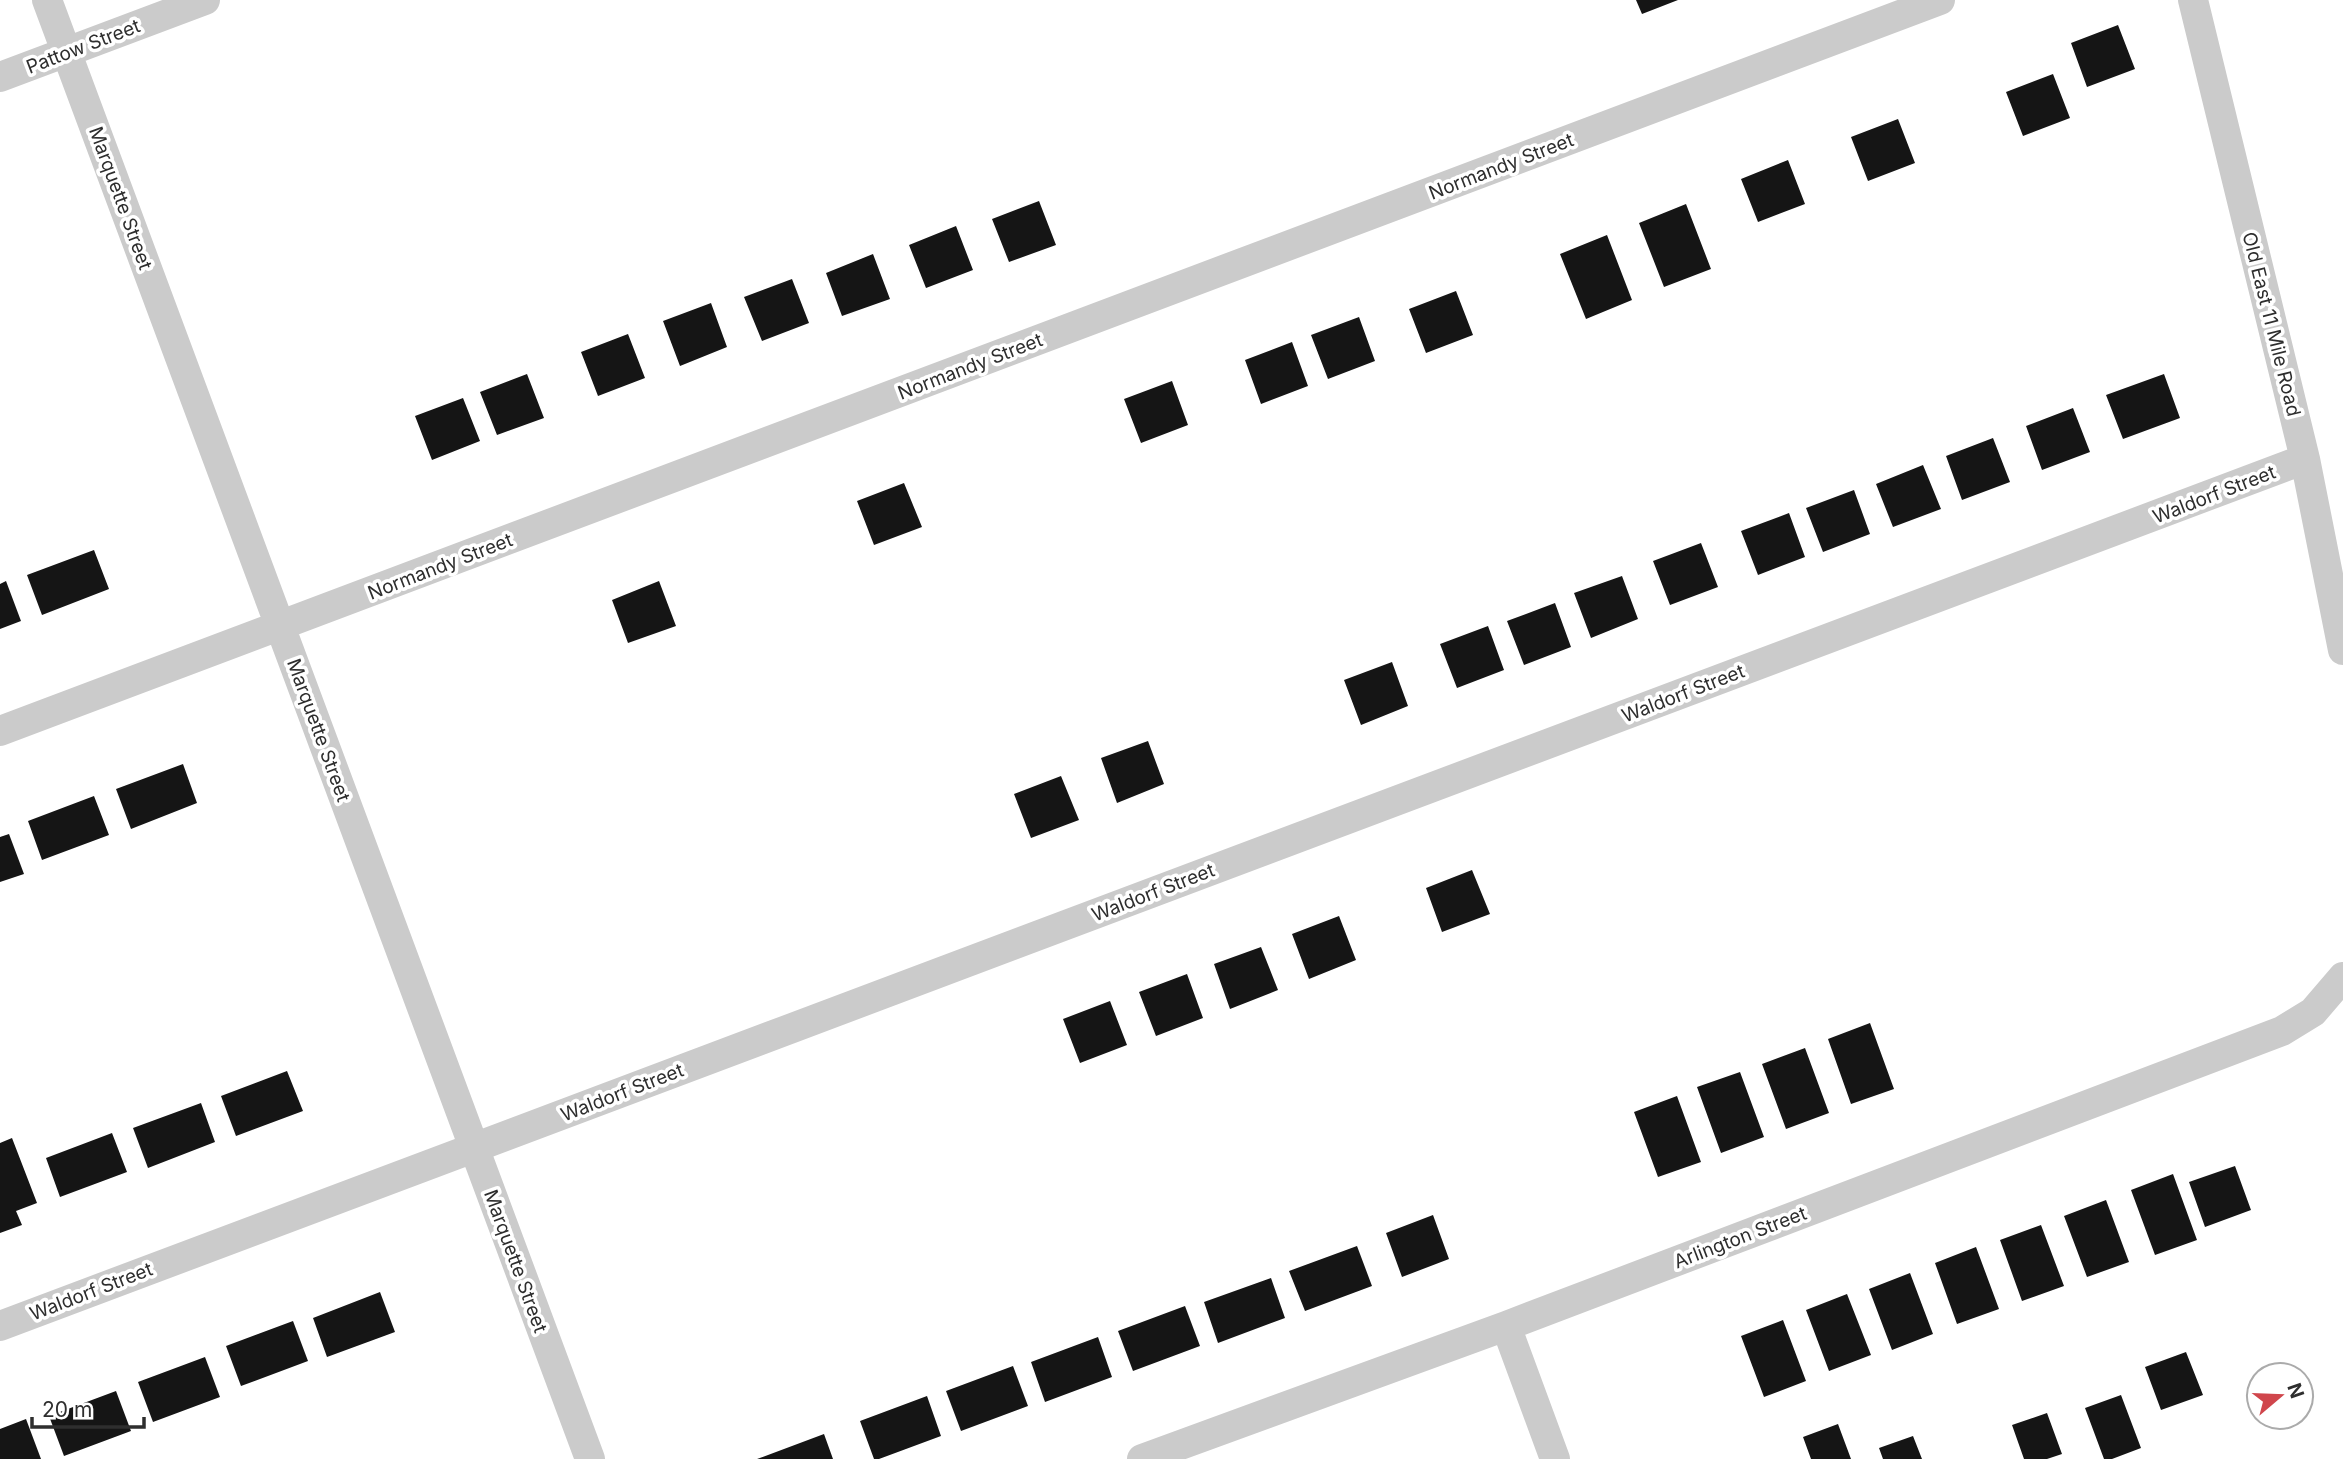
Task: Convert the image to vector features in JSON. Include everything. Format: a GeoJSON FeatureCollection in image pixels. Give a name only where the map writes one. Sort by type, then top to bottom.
{"type":"FeatureCollection","features":[{"type":"Feature","properties":{"kind":"street","name":"Marquette Street"},"geometry":{"type":"LineString","coordinates":[[47,0],[590,1459]]}},
{"type":"Feature","properties":{"kind":"street","name":"Pattow Street"},"geometry":{"type":"LineString","coordinates":[[0,77],[205,0]]}},
{"type":"Feature","properties":{"kind":"street","name":"Normandy Street"},"geometry":{"type":"LineString","coordinates":[[0,731],[1940,0]]}},
{"type":"Feature","properties":{"kind":"street","name":"Old East 11 Mile Road"},"geometry":{"type":"LineString","coordinates":[[2193,0],[2305,459],[2343,650]]}},
{"type":"Feature","properties":{"kind":"street","name":"Waldorf Street"},"geometry":{"type":"LineString","coordinates":[[0,1326],[2305,459]]}},
{"type":"Feature","properties":{"kind":"street","name":"Arlington Street"},"geometry":{"type":"LineString","coordinates":[[1142,1459],[1506,1326],[2282,1031],[2313,1012],[2336,987]]}},
{"type":"Feature","properties":{"kind":"street"},"geometry":{"type":"LineString","coordinates":[[1506,1326],[1555,1459]]}},
{"type":"Feature","properties":{"kind":"building"},"geometry":{"type":"Polygon","coordinates":[[[1636,0],[1678,0],[1642,14],[1636,0]]]}},
{"type":"Feature","properties":{"kind":"building"},"geometry":{"type":"Polygon","coordinates":[[[2118,25],[2135,69],[2087,87],[2071,43],[2118,25]]]}},
{"type":"Feature","properties":{"kind":"building"},"geometry":{"type":"Polygon","coordinates":[[[2053,74],[2070,118],[2023,136],[2006,92],[2053,74]]]}},
{"type":"Feature","properties":{"kind":"building"},"geometry":{"type":"Polygon","coordinates":[[[1898,119],[1915,163],[1868,181],[1851,137],[1898,119]]]}},
{"type":"Feature","properties":{"kind":"building"},"geometry":{"type":"Polygon","coordinates":[[[1788,160],[1805,204],[1758,222],[1741,179],[1788,160]]]}},
{"type":"Feature","properties":{"kind":"building"},"geometry":{"type":"Polygon","coordinates":[[[1039,201],[1056,245],[1009,262],[992,219],[1039,201]]]}},
{"type":"Feature","properties":{"kind":"building"},"geometry":{"type":"Polygon","coordinates":[[[1686,204],[1711,269],[1664,287],[1639,223],[1686,204]]]}},
{"type":"Feature","properties":{"kind":"building"},"geometry":{"type":"Polygon","coordinates":[[[956,226],[973,270],[926,288],[909,245],[956,226]]]}},
{"type":"Feature","properties":{"kind":"building"},"geometry":{"type":"Polygon","coordinates":[[[1607,235],[1632,300],[1586,319],[1560,254],[1607,235]]]}},
{"type":"Feature","properties":{"kind":"building"},"geometry":{"type":"Polygon","coordinates":[[[873,254],[890,299],[842,316],[826,273],[873,254]]]}},
{"type":"Feature","properties":{"kind":"building"},"geometry":{"type":"Polygon","coordinates":[[[792,279],[809,323],[762,341],[744,297],[792,279]]]}},
{"type":"Feature","properties":{"kind":"building"},"geometry":{"type":"Polygon","coordinates":[[[1456,291],[1473,335],[1426,353],[1409,309],[1456,291]]]}},
{"type":"Feature","properties":{"kind":"building"},"geometry":{"type":"Polygon","coordinates":[[[711,303],[727,347],[680,366],[663,321],[711,303]]]}},
{"type":"Feature","properties":{"kind":"building"},"geometry":{"type":"Polygon","coordinates":[[[1359,317],[1375,361],[1328,379],[1311,335],[1359,317]]]}},
{"type":"Feature","properties":{"kind":"building"},"geometry":{"type":"Polygon","coordinates":[[[628,334],[645,378],[598,396],[581,352],[628,334]]]}},
{"type":"Feature","properties":{"kind":"building"},"geometry":{"type":"Polygon","coordinates":[[[1292,342],[1308,386],[1261,404],[1245,360],[1292,342]]]}},
{"type":"Feature","properties":{"kind":"building"},"geometry":{"type":"Polygon","coordinates":[[[527,374],[544,418],[497,435],[480,392],[527,374]]]}},
{"type":"Feature","properties":{"kind":"building"},"geometry":{"type":"Polygon","coordinates":[[[2164,374],[2180,418],[2123,439],[2106,395],[2164,374]]]}},
{"type":"Feature","properties":{"kind":"building"},"geometry":{"type":"Polygon","coordinates":[[[1172,381],[1188,425],[1141,443],[1124,399],[1172,381]]]}},
{"type":"Feature","properties":{"kind":"building"},"geometry":{"type":"Polygon","coordinates":[[[463,398],[480,441],[432,460],[415,416],[463,398]]]}},
{"type":"Feature","properties":{"kind":"building"},"geometry":{"type":"Polygon","coordinates":[[[2073,408],[2090,452],[2042,470],[2026,426],[2073,408]]]}},
{"type":"Feature","properties":{"kind":"building"},"geometry":{"type":"Polygon","coordinates":[[[1993,438],[2010,482],[1962,500],[1946,456],[1993,438]]]}},
{"type":"Feature","properties":{"kind":"building"},"geometry":{"type":"Polygon","coordinates":[[[1923,465],[1941,509],[1893,527],[1876,484],[1923,465]]]}},
{"type":"Feature","properties":{"kind":"building"},"geometry":{"type":"Polygon","coordinates":[[[904,483],[922,527],[874,545],[857,501],[904,483]]]}},
{"type":"Feature","properties":{"kind":"building"},"geometry":{"type":"Polygon","coordinates":[[[1854,490],[1870,534],[1823,552],[1806,508],[1854,490]]]}},
{"type":"Feature","properties":{"kind":"building"},"geometry":{"type":"Polygon","coordinates":[[[1789,513],[1805,557],[1758,575],[1741,531],[1789,513]]]}},
{"type":"Feature","properties":{"kind":"building"},"geometry":{"type":"Polygon","coordinates":[[[1701,543],[1718,587],[1670,605],[1653,561],[1701,543]]]}},
{"type":"Feature","properties":{"kind":"building"},"geometry":{"type":"Polygon","coordinates":[[[94,550],[109,589],[42,615],[27,575],[94,550]]]}},
{"type":"Feature","properties":{"kind":"building"},"geometry":{"type":"Polygon","coordinates":[[[1622,576],[1638,619],[1591,638],[1574,593],[1622,576]]]}},
{"type":"Feature","properties":{"kind":"building"},"geometry":{"type":"Polygon","coordinates":[[[6,581],[21,621],[0,629],[0,584],[6,581]]]}},
{"type":"Feature","properties":{"kind":"building"},"geometry":{"type":"Polygon","coordinates":[[[659,581],[676,626],[628,643],[612,600],[659,581]]]}},
{"type":"Feature","properties":{"kind":"building"},"geometry":{"type":"Polygon","coordinates":[[[1555,603],[1571,647],[1524,665],[1507,621],[1555,603]]]}},
{"type":"Feature","properties":{"kind":"building"},"geometry":{"type":"Polygon","coordinates":[[[1488,626],[1504,670],[1457,688],[1440,644],[1488,626]]]}},
{"type":"Feature","properties":{"kind":"building"},"geometry":{"type":"Polygon","coordinates":[[[1392,662],[1408,706],[1361,725],[1344,680],[1392,662]]]}},
{"type":"Feature","properties":{"kind":"building"},"geometry":{"type":"Polygon","coordinates":[[[1148,741],[1164,784],[1117,803],[1101,758],[1148,741]]]}},
{"type":"Feature","properties":{"kind":"building"},"geometry":{"type":"Polygon","coordinates":[[[183,764],[197,803],[131,829],[116,789],[183,764]]]}},
{"type":"Feature","properties":{"kind":"building"},"geometry":{"type":"Polygon","coordinates":[[[1061,776],[1079,820],[1031,838],[1014,794],[1061,776]]]}},
{"type":"Feature","properties":{"kind":"building"},"geometry":{"type":"Polygon","coordinates":[[[94,796],[109,835],[42,860],[28,821],[94,796]]]}},
{"type":"Feature","properties":{"kind":"building"},"geometry":{"type":"Polygon","coordinates":[[[9,834],[24,874],[0,882],[0,837],[9,834]]]}},
{"type":"Feature","properties":{"kind":"building"},"geometry":{"type":"Polygon","coordinates":[[[1472,870],[1490,914],[1442,932],[1426,888],[1472,870]]]}},
{"type":"Feature","properties":{"kind":"building"},"geometry":{"type":"Polygon","coordinates":[[[1339,916],[1356,960],[1309,979],[1292,934],[1339,916]]]}},
{"type":"Feature","properties":{"kind":"building"},"geometry":{"type":"Polygon","coordinates":[[[1261,947],[1278,990],[1230,1009],[1214,964],[1261,947]]]}},
{"type":"Feature","properties":{"kind":"building"},"geometry":{"type":"Polygon","coordinates":[[[1187,974],[1203,1018],[1156,1036],[1139,992],[1187,974]]]}},
{"type":"Feature","properties":{"kind":"building"},"geometry":{"type":"Polygon","coordinates":[[[1110,1001],[1127,1045],[1080,1063],[1063,1019],[1110,1001]]]}},
{"type":"Feature","properties":{"kind":"building"},"geometry":{"type":"Polygon","coordinates":[[[1870,1023],[1894,1089],[1851,1104],[1828,1039],[1870,1023]]]}},
{"type":"Feature","properties":{"kind":"building"},"geometry":{"type":"Polygon","coordinates":[[[1805,1048],[1829,1113],[1786,1129],[1762,1064],[1805,1048]]]}},
{"type":"Feature","properties":{"kind":"building"},"geometry":{"type":"Polygon","coordinates":[[[287,1071],[303,1111],[236,1136],[221,1096],[287,1071]]]}},
{"type":"Feature","properties":{"kind":"building"},"geometry":{"type":"Polygon","coordinates":[[[1740,1072],[1764,1137],[1721,1153],[1697,1087],[1740,1072]]]}},
{"type":"Feature","properties":{"kind":"building"},"geometry":{"type":"Polygon","coordinates":[[[1677,1096],[1701,1162],[1658,1177],[1634,1112],[1677,1096]]]}},
{"type":"Feature","properties":{"kind":"building"},"geometry":{"type":"Polygon","coordinates":[[[201,1103],[215,1142],[148,1168],[133,1128],[201,1103]]]}},
{"type":"Feature","properties":{"kind":"building"},"geometry":{"type":"Polygon","coordinates":[[[112,1133],[127,1172],[60,1197],[46,1158],[112,1133]]]}},
{"type":"Feature","properties":{"kind":"building"},"geometry":{"type":"Polygon","coordinates":[[[12,1138],[37,1203],[16,1211],[22,1225],[0,1233],[0,1143],[12,1138]]]}},
{"type":"Feature","properties":{"kind":"building"},"geometry":{"type":"Polygon","coordinates":[[[2235,1166],[2251,1210],[2205,1227],[2189,1182],[2235,1166]]]}},
{"type":"Feature","properties":{"kind":"building"},"geometry":{"type":"Polygon","coordinates":[[[2173,1174],[2197,1240],[2155,1255],[2131,1190],[2173,1174]]]}},
{"type":"Feature","properties":{"kind":"building"},"geometry":{"type":"Polygon","coordinates":[[[2106,1200],[2129,1262],[2087,1277],[2064,1216],[2106,1200]]]}},
{"type":"Feature","properties":{"kind":"building"},"geometry":{"type":"Polygon","coordinates":[[[1433,1215],[1449,1259],[1402,1277],[1386,1233],[1433,1215]]]}},
{"type":"Feature","properties":{"kind":"building"},"geometry":{"type":"Polygon","coordinates":[[[2041,1225],[2064,1286],[2022,1301],[2000,1240],[2041,1225]]]}},
{"type":"Feature","properties":{"kind":"building"},"geometry":{"type":"Polygon","coordinates":[[[1357,1246],[1372,1286],[1305,1311],[1289,1271],[1357,1246]]]}},
{"type":"Feature","properties":{"kind":"building"},"geometry":{"type":"Polygon","coordinates":[[[1976,1247],[1999,1309],[1957,1324],[1935,1263],[1976,1247]]]}},
{"type":"Feature","properties":{"kind":"building"},"geometry":{"type":"Polygon","coordinates":[[[1910,1273],[1933,1334],[1892,1350],[1869,1289],[1910,1273]]]}},
{"type":"Feature","properties":{"kind":"building"},"geometry":{"type":"Polygon","coordinates":[[[1271,1278],[1285,1318],[1218,1343],[1204,1302],[1271,1278]]]}},
{"type":"Feature","properties":{"kind":"building"},"geometry":{"type":"Polygon","coordinates":[[[380,1292],[395,1332],[327,1357],[313,1318],[380,1292]]]}},
{"type":"Feature","properties":{"kind":"building"},"geometry":{"type":"Polygon","coordinates":[[[1847,1294],[1871,1355],[1829,1371],[1806,1310],[1847,1294]]]}},
{"type":"Feature","properties":{"kind":"building"},"geometry":{"type":"Polygon","coordinates":[[[1185,1306],[1200,1346],[1133,1371],[1118,1331],[1185,1306]]]}},
{"type":"Feature","properties":{"kind":"building"},"geometry":{"type":"Polygon","coordinates":[[[1783,1320],[1806,1381],[1764,1397],[1741,1336],[1783,1320]]]}},
{"type":"Feature","properties":{"kind":"building"},"geometry":{"type":"Polygon","coordinates":[[[293,1321],[308,1361],[241,1386],[226,1346],[293,1321]]]}},
{"type":"Feature","properties":{"kind":"building"},"geometry":{"type":"Polygon","coordinates":[[[1098,1337],[1112,1377],[1045,1402],[1031,1362],[1098,1337]]]}},
{"type":"Feature","properties":{"kind":"building"},"geometry":{"type":"Polygon","coordinates":[[[2186,1352],[2203,1395],[2161,1410],[2145,1367],[2186,1352]]]}},
{"type":"Feature","properties":{"kind":"building"},"geometry":{"type":"Polygon","coordinates":[[[205,1357],[220,1397],[153,1422],[138,1382],[205,1357]]]}},
{"type":"Feature","properties":{"kind":"building"},"geometry":{"type":"Polygon","coordinates":[[[1013,1366],[1028,1406],[961,1431],[946,1391],[1013,1366]]]}},
{"type":"Feature","properties":{"kind":"building"},"geometry":{"type":"Polygon","coordinates":[[[116,1391],[131,1431],[64,1456],[49,1416],[116,1391]]]}},
{"type":"Feature","properties":{"kind":"building"},"geometry":{"type":"Polygon","coordinates":[[[2121,1395],[2141,1448],[2112,1459],[2104,1459],[2085,1408],[2121,1395]]]}},
{"type":"Feature","properties":{"kind":"building"},"geometry":{"type":"Polygon","coordinates":[[[927,1396],[941,1436],[874,1459],[860,1421],[927,1396]]]}},
{"type":"Feature","properties":{"kind":"building"},"geometry":{"type":"Polygon","coordinates":[[[2047,1413],[2062,1454],[2047,1459],[2024,1459],[2012,1425],[2047,1413]]]}},
{"type":"Feature","properties":{"kind":"building"},"geometry":{"type":"Polygon","coordinates":[[[26,1419],[41,1459],[0,1459],[0,1429],[26,1419]]]}},
{"type":"Feature","properties":{"kind":"building"},"geometry":{"type":"Polygon","coordinates":[[[1838,1424],[1851,1459],[1811,1459],[1803,1437],[1838,1424]]]}},
{"type":"Feature","properties":{"kind":"building"},"geometry":{"type":"Polygon","coordinates":[[[824,1434],[833,1459],[757,1459],[824,1434]]]}},
{"type":"Feature","properties":{"kind":"building"},"geometry":{"type":"Polygon","coordinates":[[[1913,1436],[1922,1459],[1883,1459],[1879,1448],[1913,1436]]]}}]}
